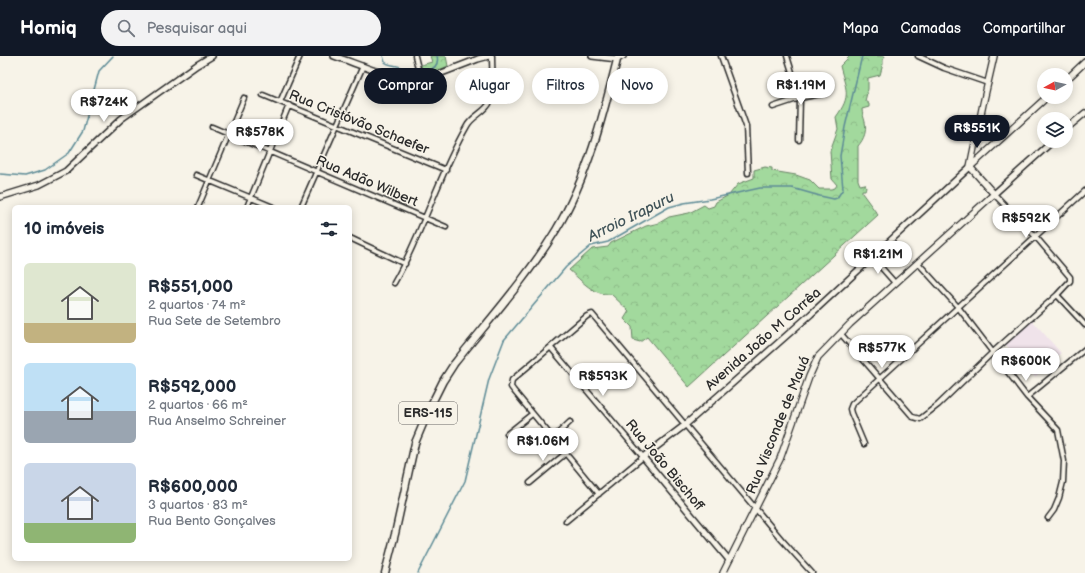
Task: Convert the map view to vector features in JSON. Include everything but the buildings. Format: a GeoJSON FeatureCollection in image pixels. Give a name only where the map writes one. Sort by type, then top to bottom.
{"type":"FeatureCollection","features":[{"type":"Feature","properties":{"kind":"main road"},"geometry":{"type":"LineString","coordinates":[[970,167],[994,56]]}},
{"type":"Feature","properties":{"kind":"main road","name":"ERS-115"},"geometry":{"type":"LineString","coordinates":[[384,573],[395,534],[415,442],[431,405],[443,381],[454,364],[538,259],[566,212],[581,179],[592,148],[619,57]]}},
{"type":"Feature","properties":{"kind":"main road"},"geometry":{"type":"LineString","coordinates":[[1073,73],[1085,62]]}},
{"type":"Feature","properties":{"kind":"main road"},"geometry":{"type":"LineString","coordinates":[[970,167],[1039,104]]}},
{"type":"Feature","properties":{"kind":"main road"},"geometry":{"type":"LineString","coordinates":[[970,167],[994,194]]}},
{"type":"Feature","properties":{"kind":"main road","name":"Rua Visconde de Mauá"},"geometry":{"type":"LineString","coordinates":[[723,573],[780,460],[813,366],[823,351],[895,283],[994,194]]}},
{"type":"Feature","properties":{"kind":"street"},"geometry":{"type":"LineString","coordinates":[[0,197],[38,185],[66,171],[121,119],[212,56]]}},
{"type":"Feature","properties":{"kind":"street"},"geometry":{"type":"LineString","coordinates":[[280,102],[300,56]]}},
{"type":"Feature","properties":{"kind":"street"},"geometry":{"type":"LineString","coordinates":[[334,56],[369,68]]}},
{"type":"Feature","properties":{"kind":"street"},"geometry":{"type":"LineString","coordinates":[[415,56],[419,68]]}},
{"type":"Feature","properties":{"kind":"street"},"geometry":{"type":"LineString","coordinates":[[447,70],[475,58],[489,56]]}},
{"type":"Feature","properties":{"kind":"street"},"geometry":{"type":"LineString","coordinates":[[394,283],[405,264],[468,124],[490,103],[492,90],[492,56]]}},
{"type":"Feature","properties":{"kind":"street"},"geometry":{"type":"LineString","coordinates":[[592,56],[619,57]]}},
{"type":"Feature","properties":{"kind":"street"},"geometry":{"type":"LineString","coordinates":[[721,56],[746,126],[748,173]]}},
{"type":"Feature","properties":{"kind":"street"},"geometry":{"type":"LineString","coordinates":[[787,56],[800,98],[799,140]]}},
{"type":"Feature","properties":{"kind":"street"},"geometry":{"type":"LineString","coordinates":[[918,56],[944,68],[988,82]]}},
{"type":"Feature","properties":{"kind":"street"},"geometry":{"type":"LineString","coordinates":[[302,205],[363,66]]}},
{"type":"Feature","properties":{"kind":"street"},"geometry":{"type":"LineString","coordinates":[[773,107],[800,98],[825,93]]}},
{"type":"Feature","properties":{"kind":"street","name":"Rua Cristóvão Schaefer"},"geometry":{"type":"LineString","coordinates":[[263,95],[446,170]]}},
{"type":"Feature","properties":{"kind":"street"},"geometry":{"type":"LineString","coordinates":[[199,205],[244,98]]}},
{"type":"Feature","properties":{"kind":"street"},"geometry":{"type":"LineString","coordinates":[[248,205],[289,106]]}},
{"type":"Feature","properties":{"kind":"street"},"geometry":{"type":"LineString","coordinates":[[1073,123],[1085,113]]}},
{"type":"Feature","properties":{"kind":"street","name":"Rua Adão Wilbert"},"geometry":{"type":"LineString","coordinates":[[212,127],[446,227]]}},
{"type":"Feature","properties":{"kind":"street","name":"Rua Visconde de Mauá"},"geometry":{"type":"LineString","coordinates":[[994,194],[1045,148]]}},
{"type":"Feature","properties":{"kind":"street","name":"Avenida João M Corrêa"},"geometry":{"type":"LineString","coordinates":[[566,521],[642,457],[685,425],[737,377],[811,314],[970,167]]}},
{"type":"Feature","properties":{"kind":"street"},"geometry":{"type":"LineString","coordinates":[[196,175],[268,205]]}},
{"type":"Feature","properties":{"kind":"street"},"geometry":{"type":"LineString","coordinates":[[864,444],[851,413],[851,406],[856,400],[1085,191]]}},
{"type":"Feature","properties":{"kind":"street"},"geometry":{"type":"LineString","coordinates":[[840,334],[911,414],[916,418],[920,418],[931,411],[993,352],[1057,295],[1070,281],[1070,277],[1036,237],[994,194]]}},
{"type":"Feature","properties":{"kind":"street"},"geometry":{"type":"LineString","coordinates":[[352,239],[405,264]]}},
{"type":"Feature","properties":{"kind":"street"},"geometry":{"type":"LineString","coordinates":[[872,257],[895,283]]}},
{"type":"Feature","properties":{"kind":"street"},"geometry":{"type":"LineString","coordinates":[[918,263],[958,307],[1027,397],[1058,430],[1064,467],[1063,482],[1059,498],[1054,510],[1048,518]]}},
{"type":"Feature","properties":{"kind":"street"},"geometry":{"type":"LineString","coordinates":[[1057,295],[1085,325]]}},
{"type":"Feature","properties":{"kind":"street"},"geometry":{"type":"LineString","coordinates":[[598,494],[511,387],[512,380],[590,314],[595,315],[685,425],[782,540],[812,573]]}},
{"type":"Feature","properties":{"kind":"street","name":"Rua João Bischoff"},"geometry":{"type":"LineString","coordinates":[[551,348],[729,560]]}},
{"type":"Feature","properties":{"kind":"street"},"geometry":{"type":"LineString","coordinates":[[1027,397],[1085,349]]}},
{"type":"Feature","properties":{"kind":"street"},"geometry":{"type":"LineString","coordinates":[[507,434],[532,414]]}},
{"type":"Feature","properties":{"kind":"street"},"geometry":{"type":"LineString","coordinates":[[553,438],[570,422]]}},
{"type":"Feature","properties":{"kind":"street"},"geometry":{"type":"LineString","coordinates":[[530,483],[566,453]]}},
{"type":"Feature","properties":{"kind":"shaded area"},"geometry":{"type":"Polygon","coordinates":[[[1032,320],[1061,353],[1035,377],[1006,345],[1032,320]]]}},
{"type":"Feature","properties":{"kind":"green space"},"geometry":{"type":"Polygon","coordinates":[[[430,56],[446,56],[448,66],[444,68],[421,68],[421,65],[432,62],[430,56]]]}},
{"type":"Feature","properties":{"kind":"green space"},"geometry":{"type":"Polygon","coordinates":[[[850,56],[885,56],[880,75],[868,78],[868,89],[865,101],[869,104],[869,107],[862,109],[866,129],[862,141],[858,146],[858,180],[860,185],[865,184],[866,188],[865,190],[862,190],[862,193],[878,215],[689,387],[647,337],[640,342],[633,340],[632,327],[624,319],[629,311],[611,294],[599,293],[588,287],[569,270],[592,249],[608,247],[611,243],[646,226],[659,223],[669,217],[689,213],[704,205],[708,208],[714,206],[716,202],[729,195],[738,184],[754,178],[754,170],[765,167],[772,168],[772,171],[796,175],[810,180],[819,189],[835,188],[837,185],[832,179],[830,151],[838,129],[836,117],[846,98],[846,87],[840,66],[850,56]]]}},
{"type":"Feature","properties":{"kind":"waterway"},"geometry":{"type":"LineString","coordinates":[[0,174],[25,176],[45,170],[69,153],[83,131],[99,71],[113,56]]}},
{"type":"Feature","properties":{"kind":"waterway"},"geometry":{"type":"LineString","coordinates":[[383,56],[385,62],[388,64],[419,72],[433,68],[436,65],[437,56]]}},
{"type":"Feature","properties":{"kind":"waterway","name":"Arroio Irapuru"},"geometry":{"type":"LineString","coordinates":[[418,573],[465,481],[489,379],[504,340],[566,267],[591,246],[608,242],[669,207],[684,203],[760,188],[792,188],[820,196],[834,199],[837,198],[843,189],[840,156],[845,127],[862,56]]}}]}
